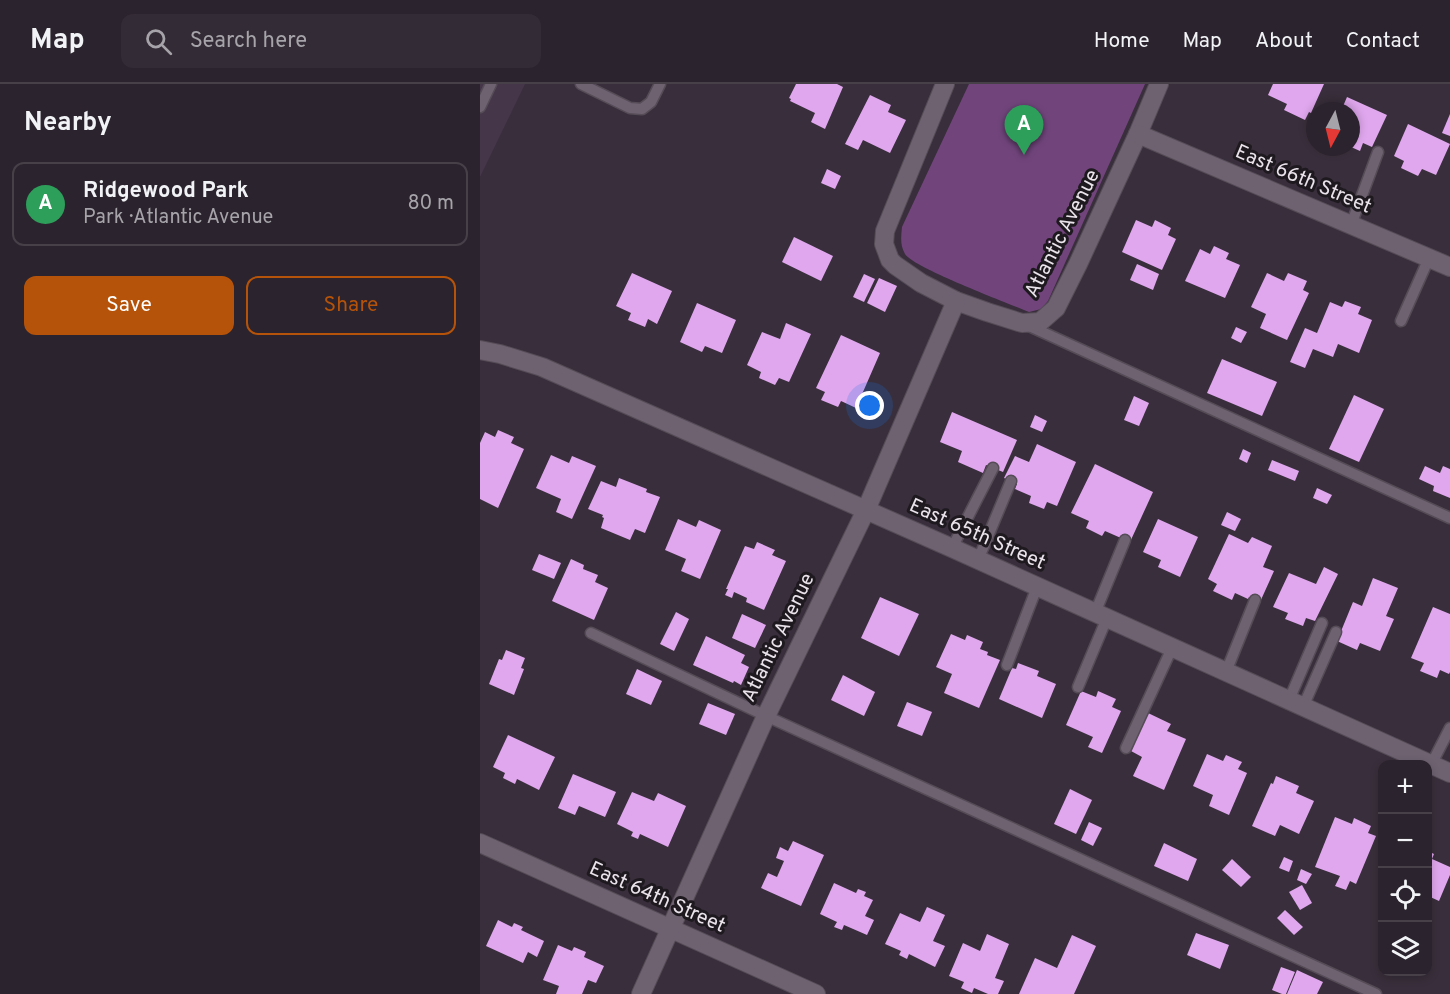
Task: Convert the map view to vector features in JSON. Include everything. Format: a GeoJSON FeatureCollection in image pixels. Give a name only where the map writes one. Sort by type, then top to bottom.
{"type":"FeatureCollection","features":[{"type":"Feature","properties":{"kind":"street","name":"Atlantic Avenue"},"geometry":{"type":"LineString","coordinates":[[945,84],[885,231],[884,244],[890,260],[921,283],[957,301],[1022,323],[1040,322],[1056,308],[1138,134],[1159,84]]}},
{"type":"Feature","properties":{"kind":"street","name":"East 66th Street"},"geometry":{"type":"LineString","coordinates":[[1138,134],[1450,267]]}},
{"type":"Feature","properties":{"kind":"street","name":"Atlantic Avenue"},"geometry":{"type":"LineString","coordinates":[[641,994],[766,717],[866,510],[957,301]]}},
{"type":"Feature","properties":{"kind":"street","name":"East 65th Street"},"geometry":{"type":"LineString","coordinates":[[480,350],[542,367],[952,548],[1420,760]]}},
{"type":"Feature","properties":{"kind":"street","name":"East 65th Street"},"geometry":{"type":"LineString","coordinates":[[1432,765],[1450,773]]}},
{"type":"Feature","properties":{"kind":"street","name":"East 64th Street"},"geometry":{"type":"LineString","coordinates":[[480,843],[816,994]]}},
{"type":"Feature","properties":{"kind":"lane"},"geometry":{"type":"LineString","coordinates":[[480,107],[490,84]]}},
{"type":"Feature","properties":{"kind":"lane"},"geometry":{"type":"LineString","coordinates":[[581,84],[630,108],[642,109],[651,102],[660,84]]}},
{"type":"Feature","properties":{"kind":"lane"},"geometry":{"type":"LineString","coordinates":[[1351,225],[1378,152]]}},
{"type":"Feature","properties":{"kind":"lane"},"geometry":{"type":"LineString","coordinates":[[1401,321],[1429,258]]}},
{"type":"Feature","properties":{"kind":"lane"},"geometry":{"type":"LineString","coordinates":[[1022,323],[1450,518]]}},
{"type":"Feature","properties":{"kind":"lane"},"geometry":{"type":"LineString","coordinates":[[952,548],[993,468]]}},
{"type":"Feature","properties":{"kind":"lane"},"geometry":{"type":"LineString","coordinates":[[978,560],[1011,481]]}},
{"type":"Feature","properties":{"kind":"lane"},"geometry":{"type":"LineString","coordinates":[[1078,687],[1125,540]]}},
{"type":"Feature","properties":{"kind":"lane"},"geometry":{"type":"LineString","coordinates":[[1007,665],[1037,587]]}},
{"type":"Feature","properties":{"kind":"lane"},"geometry":{"type":"LineString","coordinates":[[1226,672],[1255,600]]}},
{"type":"Feature","properties":{"kind":"lane"},"geometry":{"type":"LineString","coordinates":[[1296,703],[1322,623]]}},
{"type":"Feature","properties":{"kind":"lane"},"geometry":{"type":"LineString","coordinates":[[1296,703],[1336,632]]}},
{"type":"Feature","properties":{"kind":"lane"},"geometry":{"type":"LineString","coordinates":[[591,633],[766,717],[1376,994]]}},
{"type":"Feature","properties":{"kind":"lane"},"geometry":{"type":"LineString","coordinates":[[1126,748],[1172,648]]}},
{"type":"Feature","properties":{"kind":"lane"},"geometry":{"type":"LineString","coordinates":[[1432,763],[1450,729]]}},
{"type":"Feature","properties":{"kind":"shaded area"},"geometry":{"type":"Polygon","coordinates":[[[480,84],[525,84],[480,177],[480,84]]]}},
{"type":"Feature","properties":{"kind":"shaded area"},"geometry":{"type":"Polygon","coordinates":[[[969,84],[1145,84],[1048,301],[1041,309],[1029,312],[925,268],[905,254],[902,247],[902,227],[969,84]]]}},
{"type":"Feature","properties":{"kind":"building"},"geometry":{"type":"Polygon","coordinates":[[[796,84],[837,84],[843,87],[825,129],[811,122],[815,113],[790,101],[789,98],[796,84]]]}},
{"type":"Feature","properties":{"kind":"building"},"geometry":{"type":"Polygon","coordinates":[[[1273,84],[1324,84],[1316,102],[1306,102],[1305,120],[1284,110],[1287,104],[1268,95],[1273,84]]]}},
{"type":"Feature","properties":{"kind":"building"},"geometry":{"type":"Polygon","coordinates":[[[870,95],[891,105],[888,112],[906,120],[890,153],[863,140],[858,150],[845,144],[870,95]]]}},
{"type":"Feature","properties":{"kind":"building"},"geometry":{"type":"Polygon","coordinates":[[[1347,97],[1358,102],[1345,102],[1347,97]]]}},
{"type":"Feature","properties":{"kind":"building"},"geometry":{"type":"Polygon","coordinates":[[[1360,103],[1387,115],[1372,147],[1363,143],[1360,151],[1360,103]]]}},
{"type":"Feature","properties":{"kind":"building"},"geometry":{"type":"Polygon","coordinates":[[[1450,114],[1450,136],[1442,133],[1450,114]]]}},
{"type":"Feature","properties":{"kind":"building"},"geometry":{"type":"Polygon","coordinates":[[[1408,124],[1450,144],[1436,175],[1422,169],[1418,176],[1401,168],[1404,161],[1394,156],[1408,124]]]}},
{"type":"Feature","properties":{"kind":"building"},"geometry":{"type":"Polygon","coordinates":[[[827,169],[841,176],[835,189],[821,183],[827,169]]]}},
{"type":"Feature","properties":{"kind":"building"},"geometry":{"type":"Polygon","coordinates":[[[1136,220],[1152,227],[1155,220],[1171,228],[1168,235],[1176,239],[1162,270],[1122,252],[1136,220]]]}},
{"type":"Feature","properties":{"kind":"building"},"geometry":{"type":"Polygon","coordinates":[[[794,237],[833,256],[821,281],[782,262],[794,237]]]}},
{"type":"Feature","properties":{"kind":"building"},"geometry":{"type":"Polygon","coordinates":[[[1214,246],[1229,253],[1226,259],[1240,265],[1225,298],[1185,281],[1200,249],[1210,254],[1214,246]]]}},
{"type":"Feature","properties":{"kind":"building"},"geometry":{"type":"Polygon","coordinates":[[[1137,264],[1159,274],[1153,290],[1130,280],[1137,264]]]}},
{"type":"Feature","properties":{"kind":"building"},"geometry":{"type":"Polygon","coordinates":[[[632,273],[672,291],[657,324],[648,319],[645,327],[628,320],[631,313],[616,306],[632,273]]]}},
{"type":"Feature","properties":{"kind":"building"},"geometry":{"type":"Polygon","coordinates":[[[1267,273],[1284,281],[1288,273],[1307,281],[1303,290],[1309,293],[1287,340],[1260,328],[1266,314],[1251,307],[1267,273]]]}},
{"type":"Feature","properties":{"kind":"building"},"geometry":{"type":"Polygon","coordinates":[[[864,274],[875,279],[864,302],[853,297],[864,274]]]}},
{"type":"Feature","properties":{"kind":"building"},"geometry":{"type":"Polygon","coordinates":[[[879,278],[897,286],[885,312],[867,303],[879,278]]]}},
{"type":"Feature","properties":{"kind":"building"},"geometry":{"type":"Polygon","coordinates":[[[1345,301],[1361,307],[1358,314],[1372,320],[1359,353],[1338,344],[1333,357],[1313,349],[1305,368],[1290,362],[1305,328],[1317,333],[1330,302],[1342,307],[1345,301]]]}},
{"type":"Feature","properties":{"kind":"building"},"geometry":{"type":"Polygon","coordinates":[[[697,303],[736,320],[722,353],[705,346],[702,352],[680,342],[697,303]]]}},
{"type":"Feature","properties":{"kind":"building"},"geometry":{"type":"Polygon","coordinates":[[[786,323],[811,334],[789,382],[779,378],[775,385],[759,378],[761,372],[747,365],[762,332],[780,339],[786,323]]]}},
{"type":"Feature","properties":{"kind":"building"},"geometry":{"type":"Polygon","coordinates":[[[1236,327],[1247,332],[1241,343],[1231,338],[1236,327]]]}},
{"type":"Feature","properties":{"kind":"building"},"geometry":{"type":"Polygon","coordinates":[[[841,335],[880,353],[856,408],[841,401],[838,407],[821,400],[825,392],[816,388],[841,335]]]}},
{"type":"Feature","properties":{"kind":"building"},"geometry":{"type":"Polygon","coordinates":[[[1222,359],[1277,382],[1262,416],[1207,393],[1222,359]]]}},
{"type":"Feature","properties":{"kind":"building"},"geometry":{"type":"Polygon","coordinates":[[[1354,395],[1384,409],[1359,462],[1329,449],[1354,395]]]}},
{"type":"Feature","properties":{"kind":"building"},"geometry":{"type":"Polygon","coordinates":[[[1134,396],[1149,403],[1139,426],[1124,420],[1134,396]]]}},
{"type":"Feature","properties":{"kind":"building"},"geometry":{"type":"Polygon","coordinates":[[[952,412],[1017,440],[1003,472],[986,465],[983,473],[958,462],[962,451],[940,442],[952,412]]]}},
{"type":"Feature","properties":{"kind":"building"},"geometry":{"type":"Polygon","coordinates":[[[1035,415],[1047,421],[1042,432],[1030,427],[1035,415]]]}},
{"type":"Feature","properties":{"kind":"building"},"geometry":{"type":"Polygon","coordinates":[[[498,430],[514,437],[511,443],[524,449],[498,508],[480,499],[480,443],[485,432],[495,437],[498,430]]]}},
{"type":"Feature","properties":{"kind":"building"},"geometry":{"type":"Polygon","coordinates":[[[1037,444],[1076,462],[1057,506],[1047,502],[1044,509],[1029,503],[1031,496],[1015,489],[1017,484],[1004,478],[1015,456],[1029,462],[1037,444]]]}},
{"type":"Feature","properties":{"kind":"building"},"geometry":{"type":"Polygon","coordinates":[[[1243,449],[1251,453],[1247,463],[1239,459],[1243,449]]]}},
{"type":"Feature","properties":{"kind":"building"},"geometry":{"type":"Polygon","coordinates":[[[551,455],[569,463],[572,456],[596,466],[572,519],[556,512],[561,499],[536,488],[551,455]]]}},
{"type":"Feature","properties":{"kind":"building"},"geometry":{"type":"Polygon","coordinates":[[[1272,460],[1299,471],[1295,481],[1268,470],[1272,460]]]}},
{"type":"Feature","properties":{"kind":"building"},"geometry":{"type":"Polygon","coordinates":[[[1095,464],[1153,492],[1130,542],[1105,531],[1102,536],[1086,528],[1089,521],[1071,513],[1095,464]]]}},
{"type":"Feature","properties":{"kind":"building"},"geometry":{"type":"Polygon","coordinates":[[[1425,466],[1440,473],[1443,466],[1450,469],[1450,498],[1433,491],[1434,486],[1419,479],[1425,466]]]}},
{"type":"Feature","properties":{"kind":"building"},"geometry":{"type":"Polygon","coordinates":[[[619,478],[660,497],[645,533],[635,529],[630,540],[601,528],[603,515],[588,509],[601,481],[616,487],[619,478]]]}},
{"type":"Feature","properties":{"kind":"building"},"geometry":{"type":"Polygon","coordinates":[[[1317,488],[1332,495],[1327,504],[1313,498],[1317,488]]]}},
{"type":"Feature","properties":{"kind":"building"},"geometry":{"type":"Polygon","coordinates":[[[1227,512],[1241,519],[1235,531],[1221,525],[1227,512]]]}},
{"type":"Feature","properties":{"kind":"building"},"geometry":{"type":"Polygon","coordinates":[[[678,519],[696,527],[699,520],[721,530],[700,579],[681,571],[686,559],[665,550],[678,519]]]}},
{"type":"Feature","properties":{"kind":"building"},"geometry":{"type":"Polygon","coordinates":[[[1158,519],[1198,537],[1180,577],[1158,567],[1161,560],[1143,552],[1158,519]]]}},
{"type":"Feature","properties":{"kind":"building"},"geometry":{"type":"Polygon","coordinates":[[[1229,534],[1248,543],[1252,537],[1272,546],[1263,567],[1274,571],[1260,602],[1235,593],[1232,600],[1213,591],[1217,584],[1208,579],[1229,534]]]}},
{"type":"Feature","properties":{"kind":"building"},"geometry":{"type":"Polygon","coordinates":[[[757,542],[775,550],[772,555],[786,561],[764,610],[746,602],[747,598],[734,592],[732,598],[725,595],[745,546],[754,549],[757,542]]]}},
{"type":"Feature","properties":{"kind":"building"},"geometry":{"type":"Polygon","coordinates":[[[539,554],[561,563],[554,579],[532,570],[539,554]]]}},
{"type":"Feature","properties":{"kind":"building"},"geometry":{"type":"Polygon","coordinates":[[[571,559],[584,565],[583,569],[598,575],[595,582],[608,588],[594,620],[552,601],[571,559]]]}},
{"type":"Feature","properties":{"kind":"building"},"geometry":{"type":"Polygon","coordinates":[[[1324,567],[1338,574],[1315,621],[1306,618],[1303,626],[1285,619],[1288,613],[1273,607],[1289,573],[1316,584],[1324,567]]]}},
{"type":"Feature","properties":{"kind":"building"},"geometry":{"type":"Polygon","coordinates":[[[1373,578],[1398,588],[1386,616],[1394,619],[1380,651],[1360,643],[1357,650],[1337,641],[1353,602],[1362,606],[1373,578]]]}},
{"type":"Feature","properties":{"kind":"building"},"geometry":{"type":"Polygon","coordinates":[[[880,597],[919,614],[899,656],[861,638],[880,597]]]}},
{"type":"Feature","properties":{"kind":"building"},"geometry":{"type":"Polygon","coordinates":[[[1433,607],[1450,614],[1450,672],[1449,674],[1440,670],[1437,678],[1420,671],[1424,663],[1411,658],[1433,607]]]}},
{"type":"Feature","properties":{"kind":"building"},"geometry":{"type":"Polygon","coordinates":[[[676,612],[689,619],[674,651],[660,644],[676,612]]]}},
{"type":"Feature","properties":{"kind":"building"},"geometry":{"type":"Polygon","coordinates":[[[742,614],[766,625],[755,648],[732,638],[742,614]]]}},
{"type":"Feature","properties":{"kind":"building"},"geometry":{"type":"Polygon","coordinates":[[[951,634],[965,640],[967,635],[983,642],[980,649],[988,652],[987,655],[1000,660],[979,708],[944,693],[952,674],[936,667],[951,634]]]}},
{"type":"Feature","properties":{"kind":"building"},"geometry":{"type":"Polygon","coordinates":[[[706,636],[745,655],[741,663],[749,667],[741,685],[693,665],[706,636]]]}},
{"type":"Feature","properties":{"kind":"building"},"geometry":{"type":"Polygon","coordinates":[[[506,650],[525,658],[521,668],[524,669],[514,695],[489,684],[499,659],[502,660],[506,650]]]}},
{"type":"Feature","properties":{"kind":"building"},"geometry":{"type":"Polygon","coordinates":[[[1018,663],[1039,671],[1037,676],[1056,684],[1042,718],[999,699],[1012,668],[1016,669],[1018,663]]]}},
{"type":"Feature","properties":{"kind":"building"},"geometry":{"type":"Polygon","coordinates":[[[637,669],[662,681],[651,705],[626,694],[637,669]]]}},
{"type":"Feature","properties":{"kind":"building"},"geometry":{"type":"Polygon","coordinates":[[[843,675],[875,692],[864,716],[831,700],[843,675]]]}},
{"type":"Feature","properties":{"kind":"building"},"geometry":{"type":"Polygon","coordinates":[[[1081,691],[1096,697],[1098,691],[1116,699],[1112,707],[1121,711],[1102,753],[1088,747],[1093,737],[1066,725],[1081,691]]]}},
{"type":"Feature","properties":{"kind":"building"},"geometry":{"type":"Polygon","coordinates":[[[907,702],[932,712],[922,736],[897,726],[907,702]]]}},
{"type":"Feature","properties":{"kind":"building"},"geometry":{"type":"Polygon","coordinates":[[[708,703],[735,714],[726,735],[699,724],[708,703]]]}},
{"type":"Feature","properties":{"kind":"building"},"geometry":{"type":"Polygon","coordinates":[[[1148,713],[1171,724],[1167,731],[1186,739],[1164,790],[1133,776],[1142,757],[1131,751],[1148,713]]]}},
{"type":"Feature","properties":{"kind":"building"},"geometry":{"type":"Polygon","coordinates":[[[508,735],[555,757],[539,790],[517,779],[515,784],[503,778],[505,773],[493,767],[508,735]]]}},
{"type":"Feature","properties":{"kind":"building"},"geometry":{"type":"Polygon","coordinates":[[[1207,754],[1223,761],[1226,755],[1242,762],[1238,769],[1247,773],[1229,815],[1209,806],[1213,795],[1193,786],[1207,754]]]}},
{"type":"Feature","properties":{"kind":"building"},"geometry":{"type":"Polygon","coordinates":[[[573,774],[616,792],[605,817],[579,806],[575,815],[558,808],[573,774]]]}},
{"type":"Feature","properties":{"kind":"building"},"geometry":{"type":"Polygon","coordinates":[[[1276,776],[1299,786],[1296,793],[1314,801],[1299,834],[1280,825],[1275,836],[1252,826],[1276,776]]]}},
{"type":"Feature","properties":{"kind":"building"},"geometry":{"type":"Polygon","coordinates":[[[1070,789],[1092,800],[1076,834],[1054,824],[1070,789]]]}},
{"type":"Feature","properties":{"kind":"building"},"geometry":{"type":"Polygon","coordinates":[[[632,792],[654,801],[658,793],[686,806],[668,847],[640,834],[638,839],[631,836],[633,832],[617,824],[632,792]]]}},
{"type":"Feature","properties":{"kind":"building"},"geometry":{"type":"Polygon","coordinates":[[[1335,817],[1352,824],[1354,818],[1371,826],[1368,833],[1376,836],[1356,884],[1350,881],[1346,890],[1335,886],[1340,876],[1315,867],[1335,817]]]}},
{"type":"Feature","properties":{"kind":"building"},"geometry":{"type":"Polygon","coordinates":[[[1089,822],[1102,828],[1093,846],[1081,840],[1089,822]]]}},
{"type":"Feature","properties":{"kind":"building"},"geometry":{"type":"Polygon","coordinates":[[[793,841],[824,855],[801,906],[761,888],[768,873],[777,877],[784,861],[776,858],[780,847],[788,851],[793,841]]]}},
{"type":"Feature","properties":{"kind":"building"},"geometry":{"type":"Polygon","coordinates":[[[1164,843],[1197,859],[1188,881],[1154,866],[1164,843]]]}},
{"type":"Feature","properties":{"kind":"building"},"geometry":{"type":"Polygon","coordinates":[[[1284,857],[1293,861],[1289,872],[1279,868],[1284,857]]]}},
{"type":"Feature","properties":{"kind":"building"},"geometry":{"type":"Polygon","coordinates":[[[1232,859],[1251,877],[1241,887],[1222,870],[1232,859]]]}},
{"type":"Feature","properties":{"kind":"building"},"geometry":{"type":"Polygon","coordinates":[[[1432,859],[1450,867],[1450,875],[1439,901],[1432,898],[1432,859]]]}},
{"type":"Feature","properties":{"kind":"building"},"geometry":{"type":"Polygon","coordinates":[[[1301,869],[1312,874],[1306,884],[1297,880],[1301,869]]]}},
{"type":"Feature","properties":{"kind":"building"},"geometry":{"type":"Polygon","coordinates":[[[834,883],[856,893],[858,889],[866,892],[864,896],[873,900],[865,916],[874,920],[867,935],[844,925],[842,930],[834,927],[837,922],[820,914],[834,883]]]}},
{"type":"Feature","properties":{"kind":"building"},"geometry":{"type":"Polygon","coordinates":[[[1302,885],[1312,903],[1300,910],[1289,892],[1302,885]]]}},
{"type":"Feature","properties":{"kind":"building"},"geometry":{"type":"Polygon","coordinates":[[[927,907],[945,915],[933,941],[945,946],[935,967],[909,954],[907,959],[899,955],[901,951],[885,944],[900,913],[920,922],[927,907]]]}},
{"type":"Feature","properties":{"kind":"building"},"geometry":{"type":"Polygon","coordinates":[[[1285,910],[1303,927],[1294,935],[1277,918],[1285,910]]]}},
{"type":"Feature","properties":{"kind":"building"},"geometry":{"type":"Polygon","coordinates":[[[498,920],[512,927],[514,923],[523,927],[521,930],[544,941],[537,957],[528,952],[523,963],[486,946],[498,920]]]}},
{"type":"Feature","properties":{"kind":"building"},"geometry":{"type":"Polygon","coordinates":[[[1196,933],[1229,945],[1220,969],[1187,955],[1196,933]]]}},
{"type":"Feature","properties":{"kind":"building"},"geometry":{"type":"Polygon","coordinates":[[[987,934],[1009,944],[995,978],[1004,981],[998,994],[988,994],[974,988],[972,993],[961,988],[964,982],[949,976],[963,943],[980,951],[987,934]]]}},
{"type":"Feature","properties":{"kind":"building"},"geometry":{"type":"Polygon","coordinates":[[[1072,935],[1096,946],[1074,994],[1019,994],[1035,958],[1057,968],[1072,935]]]}},
{"type":"Feature","properties":{"kind":"building"},"geometry":{"type":"Polygon","coordinates":[[[558,945],[572,951],[574,947],[586,952],[584,957],[604,966],[596,983],[588,980],[582,994],[556,994],[559,986],[543,980],[558,945]]]}},
{"type":"Feature","properties":{"kind":"building"},"geometry":{"type":"Polygon","coordinates":[[[1281,967],[1295,972],[1286,994],[1272,990],[1281,967]]]}},
{"type":"Feature","properties":{"kind":"building"},"geometry":{"type":"Polygon","coordinates":[[[1297,970],[1323,982],[1317,994],[1287,994],[1297,970]]]}},
{"type":"Feature","properties":{"kind":"place","name":"Ridgewood Park"},"geometry":{"type":"Point","coordinates":[1024,155]}}]}
